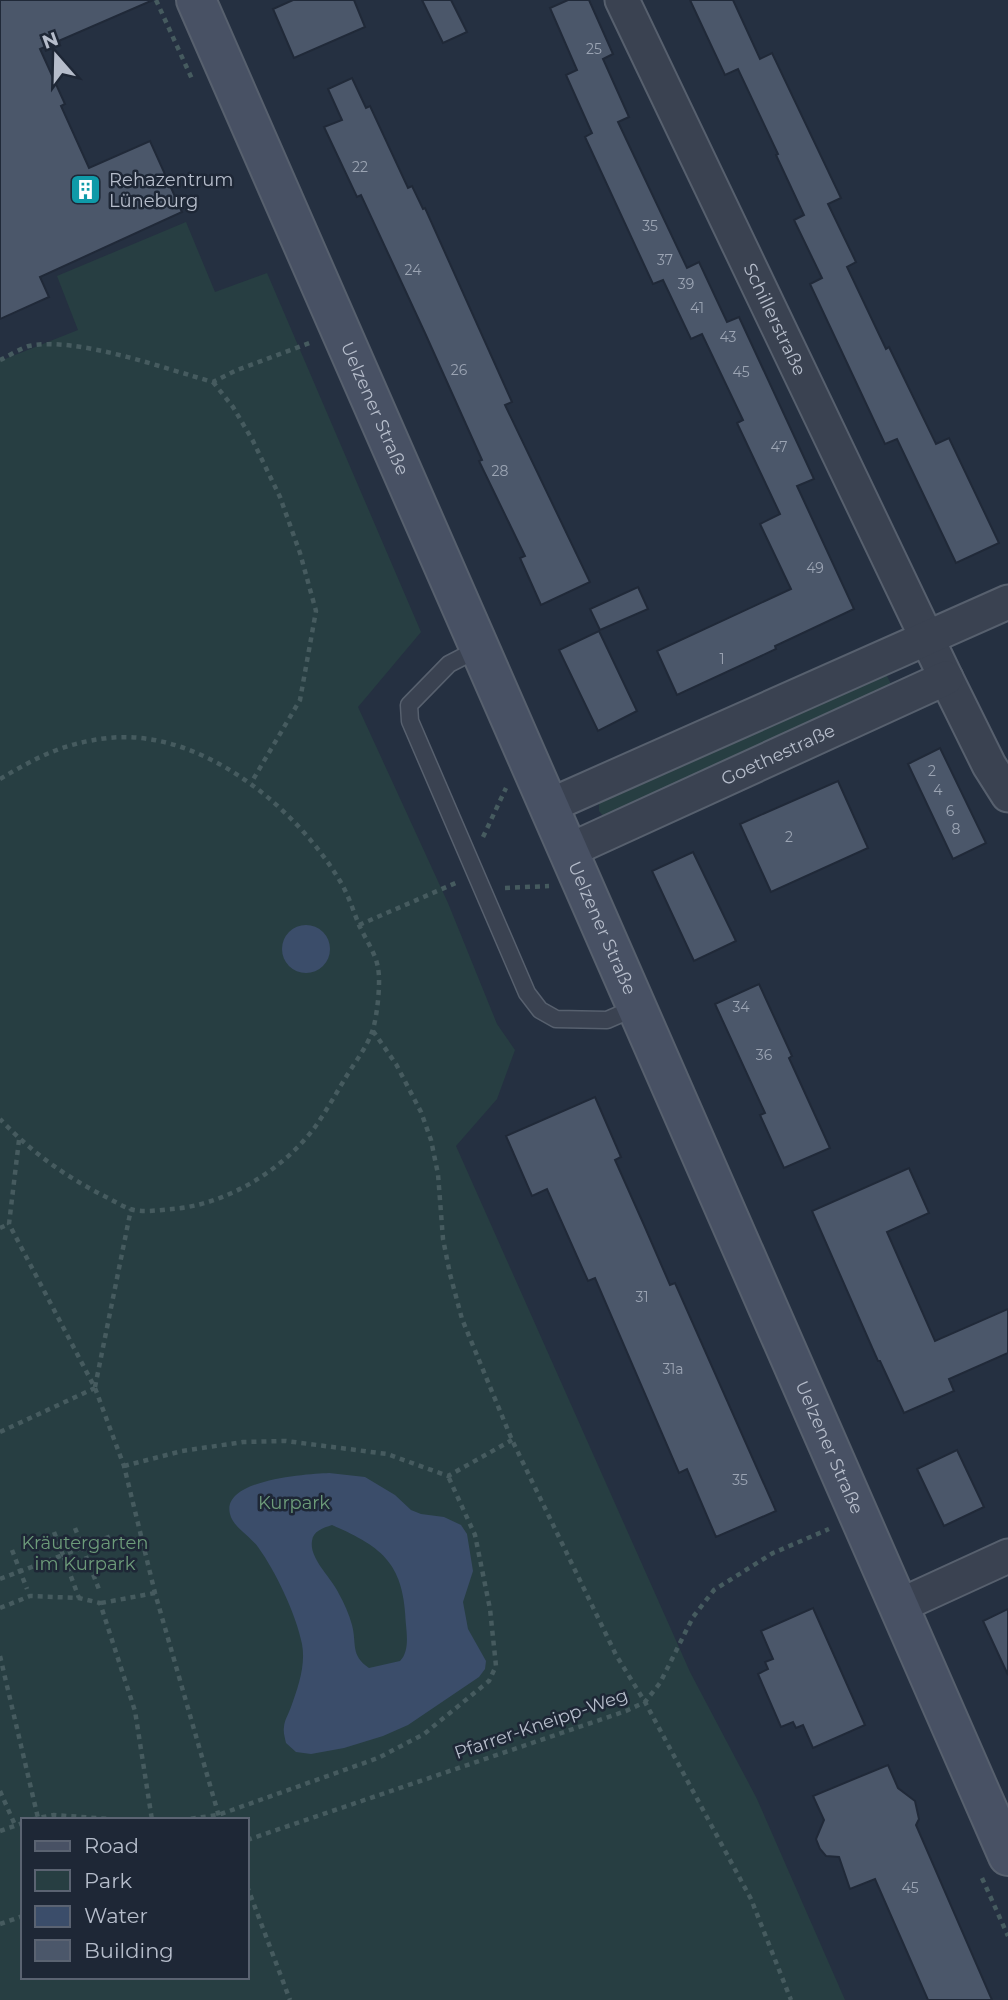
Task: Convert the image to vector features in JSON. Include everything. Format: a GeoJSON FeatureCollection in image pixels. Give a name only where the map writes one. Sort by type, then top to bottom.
{"type":"FeatureCollection","features":[{"type":"Feature","properties":{"kind":"street","name":"Uelzener Straße"},"geometry":{"type":"LineString","coordinates":[[196,0],[1008,1856]]}},
{"type":"Feature","properties":{"kind":"street","name":"Schillerstraße"},"geometry":{"type":"LineString","coordinates":[[622,0],[927,637]]}},
{"type":"Feature","properties":{"kind":"street"},"geometry":{"type":"LineString","coordinates":[[542,791],[1008,602]]}},
{"type":"Feature","properties":{"kind":"street"},"geometry":{"type":"LineString","coordinates":[[927,637],[989,765],[1008,795]]}},
{"type":"Feature","properties":{"kind":"street","name":"Goethestraße"},"geometry":{"type":"LineString","coordinates":[[573,862],[946,678]]}},
{"type":"Feature","properties":{"kind":"street"},"geometry":{"type":"LineString","coordinates":[[899,1606],[1008,1556]]}},
{"type":"Feature","properties":{"kind":"lane"},"geometry":{"type":"LineString","coordinates":[[480,648],[449,664],[409,705],[410,721],[527,993],[540,1010],[556,1019],[607,1020],[637,1007]]}},
{"type":"Feature","properties":{"kind":"path"},"geometry":{"type":"LineString","coordinates":[[0,360],[28,346],[64,344],[120,356],[214,382],[233,407],[280,497],[300,553],[316,611],[300,700],[251,782]]}},
{"type":"Feature","properties":{"kind":"path"},"geometry":{"type":"LineString","coordinates":[[214,382],[237,370],[299,348]]}},
{"type":"Feature","properties":{"kind":"path"},"geometry":{"type":"LineString","coordinates":[[0,779],[42,754],[70,745],[110,738],[147,739],[184,748],[216,762],[251,782],[305,833],[341,882],[378,968],[373,1031],[314,1128],[291,1153],[270,1170],[209,1203],[184,1208],[131,1209],[87,1187],[50,1164],[19,1139],[0,1119]]}},
{"type":"Feature","properties":{"kind":"path"},"geometry":{"type":"LineString","coordinates":[[471,863],[505,789],[542,791]]}},
{"type":"Feature","properties":{"kind":"path"},"geometry":{"type":"LineString","coordinates":[[482,888],[548,887],[573,862]]}},
{"type":"Feature","properties":{"kind":"path"},"geometry":{"type":"LineString","coordinates":[[359,925],[442,889]]}},
{"type":"Feature","properties":{"kind":"path"},"geometry":{"type":"LineString","coordinates":[[373,1031],[396,1064],[421,1112],[431,1140],[438,1174],[443,1239],[462,1319],[512,1440],[616,1655],[645,1702],[751,1899],[791,2000]]}},
{"type":"Feature","properties":{"kind":"path"},"geometry":{"type":"LineString","coordinates":[[19,1139],[9,1224],[95,1388],[124,1466],[155,1593],[219,1817],[377,1758],[424,1734],[489,1681],[496,1666],[490,1609],[475,1535],[448,1476],[387,1454],[286,1441],[243,1442],[182,1451],[124,1466]]}},
{"type":"Feature","properties":{"kind":"path"},"geometry":{"type":"LineString","coordinates":[[95,1388],[131,1209]]}},
{"type":"Feature","properties":{"kind":"path"},"geometry":{"type":"LineString","coordinates":[[0,1228],[9,1224]]}},
{"type":"Feature","properties":{"kind":"path"},"geometry":{"type":"LineString","coordinates":[[0,1432],[95,1388]]}},
{"type":"Feature","properties":{"kind":"path"},"geometry":{"type":"LineString","coordinates":[[448,1476],[512,1440]]}},
{"type":"Feature","properties":{"kind":"path","name":"Pfarrer-Kneipp-Weg"},"geometry":{"type":"LineString","coordinates":[[248,1840],[626,1712],[645,1702],[660,1683],[693,1617],[714,1590],[774,1553],[860,1517]]}},
{"type":"Feature","properties":{"kind":"path"},"geometry":{"type":"LineString","coordinates":[[75,1528],[100,1592]]}},
{"type":"Feature","properties":{"kind":"path"},"geometry":{"type":"LineString","coordinates":[[54,1532],[79,1598]]}},
{"type":"Feature","properties":{"kind":"path"},"geometry":{"type":"LineString","coordinates":[[0,1579],[111,1536]]}},
{"type":"Feature","properties":{"kind":"path"},"geometry":{"type":"LineString","coordinates":[[12,1550],[27,1589]]}},
{"type":"Feature","properties":{"kind":"path"},"geometry":{"type":"LineString","coordinates":[[0,1608],[30,1597],[79,1598],[100,1603],[155,1593]]}},
{"type":"Feature","properties":{"kind":"path"},"geometry":{"type":"LineString","coordinates":[[100,1603],[135,1711],[152,1818]]}},
{"type":"Feature","properties":{"kind":"path"},"geometry":{"type":"LineString","coordinates":[[0,1656],[38,1818],[54,1815],[95,1818]]}},
{"type":"Feature","properties":{"kind":"path"},"geometry":{"type":"LineString","coordinates":[[0,1791],[15,1825]]}},
{"type":"Feature","properties":{"kind":"path"},"geometry":{"type":"LineString","coordinates":[[0,1831],[21,1824]]}},
{"type":"Feature","properties":{"kind":"path"},"geometry":{"type":"LineString","coordinates":[[248,1889],[290,2000]]}},
{"type":"Feature","properties":{"kind":"path"},"geometry":{"type":"LineString","coordinates":[[0,1924],[21,1917]]}},
{"type":"Feature","properties":{"kind":"green space","name":"Kurpark"},"geometry":{"type":"Polygon","coordinates":[[[186,222],[215,292],[267,273],[421,632],[358,707],[448,903],[497,1024],[515,1050],[497,1099],[456,1146],[690,1672],[757,1799],[845,2000],[0,2000],[0,361],[78,330],[57,276],[186,222]]]}},
{"type":"Feature","properties":{"kind":"green space"},"geometry":{"type":"Polygon","coordinates":[[[885,672],[893,688],[606,819],[599,811],[599,801],[885,672]]]}},
{"type":"Feature","properties":{"kind":"water"},"geometry":{"type":"Polygon","coordinates":[[[306,925],[323,932],[330,949],[323,966],[306,973],[289,966],[282,949],[289,932],[306,925]]]}},
{"type":"Feature","properties":{"kind":"water"},"geometry":{"type":"Polygon","coordinates":[[[329,1473],[365,1477],[395,1495],[411,1510],[444,1517],[461,1525],[467,1534],[473,1571],[463,1602],[468,1629],[486,1661],[485,1669],[479,1677],[408,1725],[344,1748],[311,1754],[296,1752],[286,1743],[284,1733],[285,1722],[299,1684],[303,1660],[302,1644],[295,1620],[265,1557],[230,1514],[231,1502],[239,1493],[252,1486],[286,1477],[329,1473]],[[332,1525],[319,1530],[312,1541],[314,1555],[336,1588],[346,1609],[352,1625],[355,1649],[363,1663],[369,1668],[400,1661],[406,1649],[407,1634],[401,1587],[396,1573],[378,1551],[332,1525]]]}},
{"type":"Feature","properties":{"kind":"building","name":"Rehazentrum Lüneburg"},"geometry":{"type":"Polygon","coordinates":[[[0,0],[153,0],[40,49],[65,104],[61,106],[89,168],[150,141],[182,212],[40,277],[49,297],[0,319],[0,0]]]}},
{"type":"Feature","properties":{"kind":"building"},"geometry":{"type":"Polygon","coordinates":[[[293,0],[354,0],[365,27],[294,58],[273,9],[293,0]]]}},
{"type":"Feature","properties":{"kind":"building"},"geometry":{"type":"Polygon","coordinates":[[[422,0],[451,0],[467,32],[443,43],[422,0]]]}},
{"type":"Feature","properties":{"kind":"building"},"geometry":{"type":"Polygon","coordinates":[[[568,0],[589,0],[613,54],[603,59],[629,117],[618,122],[687,268],[699,262],[727,322],[739,317],[814,479],[797,486],[854,609],[677,695],[657,651],[791,589],[760,524],[780,514],[737,423],[743,420],[702,334],[691,339],[663,280],[653,284],[585,137],[592,133],[566,75],[577,70],[550,8],[568,0]]]}},
{"type":"Feature","properties":{"kind":"building"},"geometry":{"type":"Polygon","coordinates":[[[690,0],[733,0],[760,59],[772,53],[841,198],[828,204],[856,262],[847,267],[936,444],[949,438],[999,543],[956,563],[897,439],[885,444],[810,284],[822,278],[794,220],[804,215],[776,155],[778,154],[738,69],[725,75],[690,0]]]}},
{"type":"Feature","properties":{"kind":"building"},"geometry":{"type":"Polygon","coordinates":[[[352,78],[366,108],[370,106],[408,188],[412,186],[423,209],[425,208],[512,402],[505,405],[590,582],[541,605],[520,558],[525,556],[479,461],[482,460],[425,333],[361,195],[357,197],[324,127],[342,120],[328,89],[352,78]]]}},
{"type":"Feature","properties":{"kind":"building"},"geometry":{"type":"Polygon","coordinates":[[[638,587],[648,609],[600,630],[590,609],[638,587]]]}},
{"type":"Feature","properties":{"kind":"building"},"geometry":{"type":"Polygon","coordinates":[[[599,631],[637,711],[598,731],[559,650],[599,631]]]}},
{"type":"Feature","properties":{"kind":"building"},"geometry":{"type":"Polygon","coordinates":[[[940,748],[986,843],[953,859],[908,764],[940,748]]]}},
{"type":"Feature","properties":{"kind":"building"},"geometry":{"type":"Polygon","coordinates":[[[838,781],[868,848],[771,892],[740,824],[838,781]]]}},
{"type":"Feature","properties":{"kind":"building"},"geometry":{"type":"Polygon","coordinates":[[[693,852],[736,941],[694,961],[652,871],[693,852]]]}},
{"type":"Feature","properties":{"kind":"building"},"geometry":{"type":"Polygon","coordinates":[[[759,984],[830,1148],[784,1168],[760,1115],[765,1113],[715,1004],[759,984]]]}},
{"type":"Feature","properties":{"kind":"building"},"geometry":{"type":"Polygon","coordinates":[[[595,1097],[621,1157],[615,1160],[670,1285],[675,1283],[776,1511],[716,1537],[687,1469],[679,1473],[595,1278],[588,1281],[547,1189],[532,1196],[506,1136],[595,1097]]]}},
{"type":"Feature","properties":{"kind":"building"},"geometry":{"type":"Polygon","coordinates":[[[909,1168],[929,1213],[887,1232],[935,1341],[1008,1309],[1008,1353],[949,1379],[954,1391],[904,1413],[878,1361],[812,1211],[909,1168]]]}},
{"type":"Feature","properties":{"kind":"building"},"geometry":{"type":"Polygon","coordinates":[[[957,1450],[984,1507],[944,1526],[917,1469],[957,1450]]]}},
{"type":"Feature","properties":{"kind":"building"},"geometry":{"type":"Polygon","coordinates":[[[813,1608],[865,1725],[813,1748],[803,1725],[796,1728],[793,1722],[781,1727],[758,1674],[768,1669],[765,1662],[773,1659],[761,1631],[813,1608]]]}},
{"type":"Feature","properties":{"kind":"building"},"geometry":{"type":"Polygon","coordinates":[[[1008,1609],[1008,1675],[983,1621],[1008,1609]]]}},
{"type":"Feature","properties":{"kind":"building"},"geometry":{"type":"Polygon","coordinates":[[[888,1765],[898,1788],[915,1801],[919,1819],[916,1825],[992,2000],[928,2000],[875,1879],[850,1889],[839,1857],[826,1856],[820,1849],[816,1839],[824,1820],[813,1796],[888,1765]]]}},
{"type":"Feature","properties":{"kind":"place","name":"Rehazentrum Lüneburg"},"geometry":{"type":"Point","coordinates":[86,190]}},
{"type":"Feature","properties":{"kind":"park label","name":"Kräutergarten im Kurpark"},"geometry":{"type":"Point","coordinates":[85,1553]}}]}
